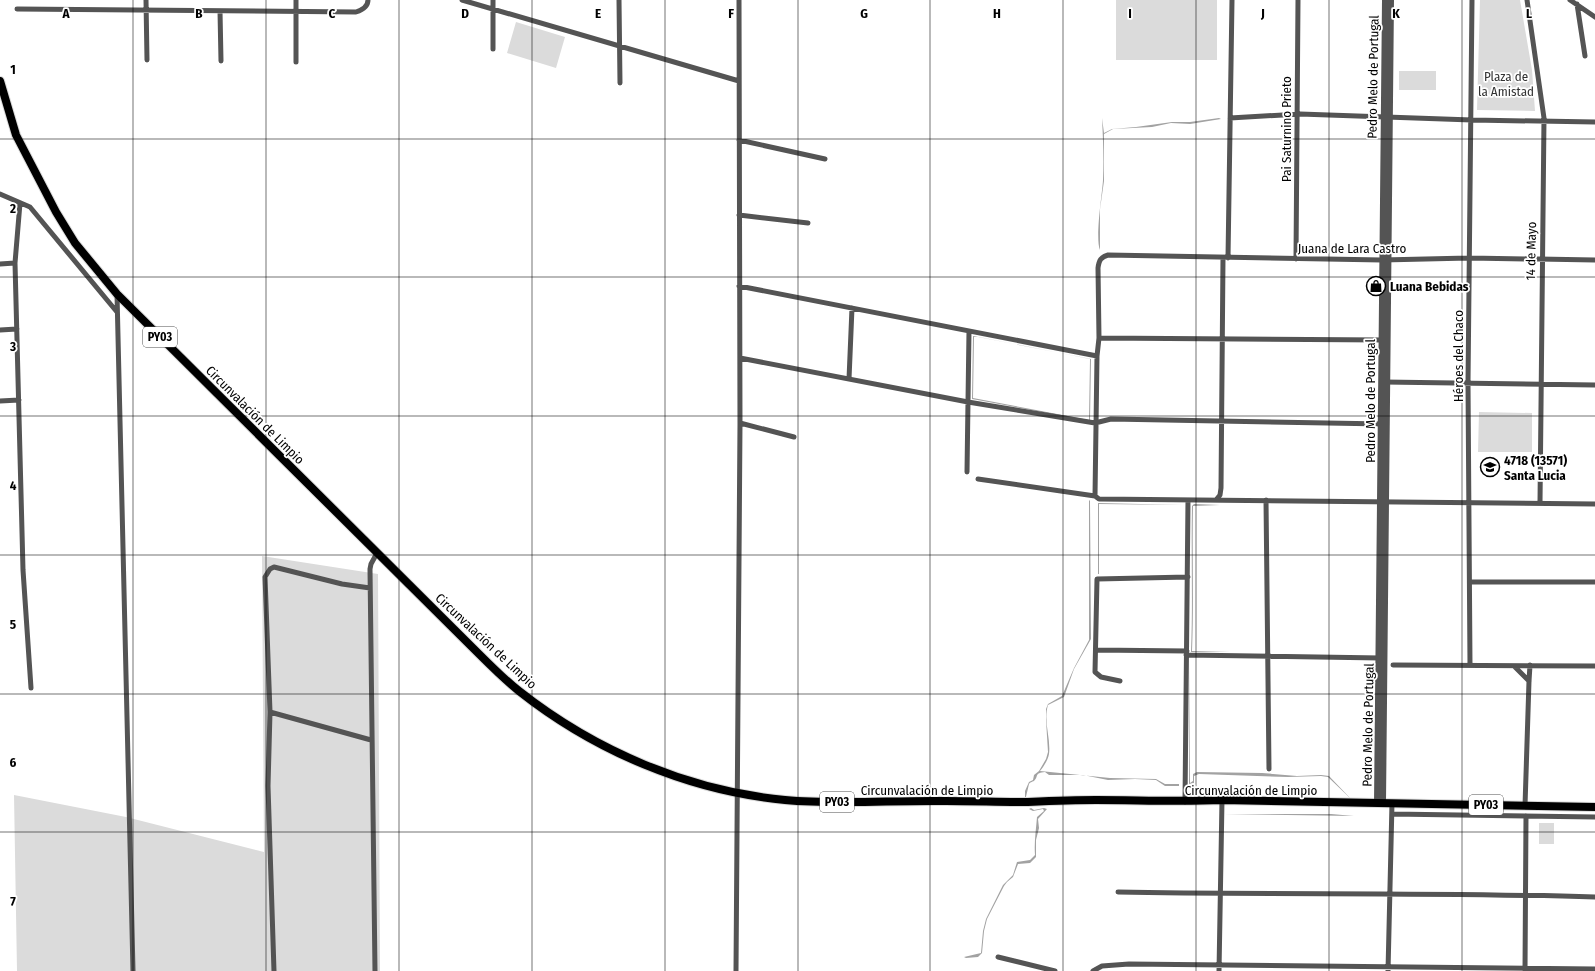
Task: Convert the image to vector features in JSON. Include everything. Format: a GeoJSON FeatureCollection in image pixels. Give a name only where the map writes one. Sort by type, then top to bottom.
{"type":"FeatureCollection","features":[{"type":"Feature","properties":{"kind":"highway","name":"Circunvalación de Limpio"},"geometry":{"type":"LineString","coordinates":[[0,81],[16,136],[56,212],[75,243],[117,294],[377,554],[519,691],[575,730],[624,757],[690,781],[738,792],[784,800],[837,802],[1023,802],[1096,800],[1185,802],[1222,800],[1595,807]]}},
{"type":"Feature","properties":{"kind":"street"},"geometry":{"type":"LineString","coordinates":[[146,0],[147,60]]}},
{"type":"Feature","properties":{"kind":"street"},"geometry":{"type":"LineString","coordinates":[[296,0],[296,62]]}},
{"type":"Feature","properties":{"kind":"street"},"geometry":{"type":"LineString","coordinates":[[462,0],[739,81]]}},
{"type":"Feature","properties":{"kind":"street"},"geometry":{"type":"LineString","coordinates":[[493,0],[494,49]]}},
{"type":"Feature","properties":{"kind":"street"},"geometry":{"type":"LineString","coordinates":[[619,0],[620,84]]}},
{"type":"Feature","properties":{"kind":"street"},"geometry":{"type":"LineString","coordinates":[[736,971],[740,423],[739,0]]}},
{"type":"Feature","properties":{"kind":"street"},"geometry":{"type":"LineString","coordinates":[[1216,500],[1220,495],[1221,488],[1222,339],[1226,258],[1232,0]]}},
{"type":"Feature","properties":{"kind":"street","name":"Pai Saturnino Prieto"},"geometry":{"type":"LineString","coordinates":[[1296,259],[1298,0]]}},
{"type":"Feature","properties":{"kind":"street","name":"Pedro Melo de Portugal"},"geometry":{"type":"LineString","coordinates":[[1384,0],[1388,51],[1390,117],[1389,260],[1385,340]]}},
{"type":"Feature","properties":{"kind":"street","name":"Pedro Melo de Portugal"},"geometry":{"type":"LineString","coordinates":[[1380,803],[1385,382],[1382,260],[1383,117],[1392,0]]}},
{"type":"Feature","properties":{"kind":"street","name":"Héroes del Chaco"},"geometry":{"type":"LineString","coordinates":[[1470,665],[1468,383],[1472,120],[1472,0]]}},
{"type":"Feature","properties":{"kind":"street","name":"14 de Mayo"},"geometry":{"type":"LineString","coordinates":[[1527,0],[1544,121],[1540,504]]}},
{"type":"Feature","properties":{"kind":"street"},"geometry":{"type":"LineString","coordinates":[[1570,0],[1595,17]]}},
{"type":"Feature","properties":{"kind":"street"},"geometry":{"type":"LineString","coordinates":[[17,9],[356,12],[364,9],[368,1]]}},
{"type":"Feature","properties":{"kind":"street"},"geometry":{"type":"LineString","coordinates":[[1577,4],[1585,56]]}},
{"type":"Feature","properties":{"kind":"street"},"geometry":{"type":"LineString","coordinates":[[220,11],[221,61]]}},
{"type":"Feature","properties":{"kind":"street"},"geometry":{"type":"LineString","coordinates":[[1230,118],[1297,114],[1472,120],[1595,122]]}},
{"type":"Feature","properties":{"kind":"street"},"geometry":{"type":"LineString","coordinates":[[739,140],[825,159]]}},
{"type":"Feature","properties":{"kind":"street"},"geometry":{"type":"LineString","coordinates":[[0,194],[30,208],[118,312]]}},
{"type":"Feature","properties":{"kind":"street"},"geometry":{"type":"LineString","coordinates":[[20,203],[15,263],[23,570],[31,688]]}},
{"type":"Feature","properties":{"kind":"street"},"geometry":{"type":"LineString","coordinates":[[739,215],[808,224]]}},
{"type":"Feature","properties":{"kind":"street","name":"Juana de Lara Castro"},"geometry":{"type":"LineString","coordinates":[[1099,338],[1099,262],[1102,257],[1108,255],[1382,260],[1469,258],[1595,260]]}},
{"type":"Feature","properties":{"kind":"street"},"geometry":{"type":"LineString","coordinates":[[0,264],[15,263]]}},
{"type":"Feature","properties":{"kind":"street"},"geometry":{"type":"LineString","coordinates":[[740,286],[1096,356]]}},
{"type":"Feature","properties":{"kind":"street"},"geometry":{"type":"LineString","coordinates":[[117,294],[133,971]]}},
{"type":"Feature","properties":{"kind":"street"},"geometry":{"type":"LineString","coordinates":[[848,379],[852,308]]}},
{"type":"Feature","properties":{"kind":"street"},"geometry":{"type":"LineString","coordinates":[[0,330],[17,329]]}},
{"type":"Feature","properties":{"kind":"street"},"geometry":{"type":"LineString","coordinates":[[967,472],[969,331]]}},
{"type":"Feature","properties":{"kind":"street"},"geometry":{"type":"LineString","coordinates":[[1095,496],[1096,356],[1099,338],[1385,340]]}},
{"type":"Feature","properties":{"kind":"street"},"geometry":{"type":"LineString","coordinates":[[740,358],[968,402],[1095,423],[1111,419],[1384,424]]}},
{"type":"Feature","properties":{"kind":"street"},"geometry":{"type":"LineString","coordinates":[[1385,382],[1595,385]]}},
{"type":"Feature","properties":{"kind":"street"},"geometry":{"type":"LineString","coordinates":[[0,401],[19,400]]}},
{"type":"Feature","properties":{"kind":"street"},"geometry":{"type":"LineString","coordinates":[[740,423],[794,438]]}},
{"type":"Feature","properties":{"kind":"street"},"geometry":{"type":"LineString","coordinates":[[978,479],[1095,496],[1099,499],[1595,504]]}},
{"type":"Feature","properties":{"kind":"street"},"geometry":{"type":"LineString","coordinates":[[1185,802],[1188,500]]}},
{"type":"Feature","properties":{"kind":"street"},"geometry":{"type":"LineString","coordinates":[[1266,500],[1268,769]]}},
{"type":"Feature","properties":{"kind":"street"},"geometry":{"type":"LineString","coordinates":[[375,971],[370,566],[377,554]]}},
{"type":"Feature","properties":{"kind":"street"},"geometry":{"type":"LineString","coordinates":[[274,971],[268,786],[270,712],[265,577],[267,572],[274,567],[342,584],[370,588]]}},
{"type":"Feature","properties":{"kind":"street"},"geometry":{"type":"LineString","coordinates":[[1120,681],[1101,677],[1096,674],[1097,579],[1188,577]]}},
{"type":"Feature","properties":{"kind":"street"},"geometry":{"type":"LineString","coordinates":[[1470,582],[1595,582]]}},
{"type":"Feature","properties":{"kind":"street"},"geometry":{"type":"LineString","coordinates":[[1096,650],[1382,658]]}},
{"type":"Feature","properties":{"kind":"street"},"geometry":{"type":"LineString","coordinates":[[1393,664],[1595,666]]}},
{"type":"Feature","properties":{"kind":"street"},"geometry":{"type":"LineString","coordinates":[[1525,806],[1530,665]]}},
{"type":"Feature","properties":{"kind":"street"},"geometry":{"type":"LineString","coordinates":[[1514,666],[1529,682]]}},
{"type":"Feature","properties":{"kind":"street"},"geometry":{"type":"LineString","coordinates":[[270,712],[372,740]]}},
{"type":"Feature","properties":{"kind":"street"},"geometry":{"type":"LineString","coordinates":[[1219,968],[1222,800]]}},
{"type":"Feature","properties":{"kind":"street"},"geometry":{"type":"LineString","coordinates":[[1388,969],[1392,803]]}},
{"type":"Feature","properties":{"kind":"street"},"geometry":{"type":"LineString","coordinates":[[1392,814],[1595,816]]}},
{"type":"Feature","properties":{"kind":"street"},"geometry":{"type":"LineString","coordinates":[[1525,970],[1526,816]]}},
{"type":"Feature","properties":{"kind":"street"},"geometry":{"type":"LineString","coordinates":[[1118,892],[1220,894],[1525,895],[1595,897]]}},
{"type":"Feature","properties":{"kind":"street"},"geometry":{"type":"LineString","coordinates":[[998,956],[1055,971]]}},
{"type":"Feature","properties":{"kind":"street"},"geometry":{"type":"LineString","coordinates":[[1093,971],[1102,966],[1129,964],[1219,968],[1595,969]]}},
{"type":"Feature","properties":{"kind":"green space"},"geometry":{"type":"Polygon","coordinates":[[[1116,0],[1217,0],[1217,60],[1116,60],[1116,0]]]}},
{"type":"Feature","properties":{"kind":"green space","name":"Plaza de la Amistad"},"geometry":{"type":"Polygon","coordinates":[[[1480,0],[1520,0],[1532,70],[1535,111],[1477,110],[1480,0]]]}},
{"type":"Feature","properties":{"kind":"green space"},"geometry":{"type":"Polygon","coordinates":[[[516,22],[565,37],[556,68],[507,53],[516,22]]]}},
{"type":"Feature","properties":{"kind":"green space"},"geometry":{"type":"Polygon","coordinates":[[[1399,71],[1436,71],[1436,90],[1399,90],[1399,71]]]}},
{"type":"Feature","properties":{"kind":"green space"},"geometry":{"type":"Polygon","coordinates":[[[1479,412],[1532,413],[1532,452],[1478,452],[1479,412]]]}},
{"type":"Feature","properties":{"kind":"green space"},"geometry":{"type":"Polygon","coordinates":[[[262,556],[378,574],[380,971],[17,971],[14,795],[126,817],[264,852],[262,556]]]}},
{"type":"Feature","properties":{"kind":"green space"},"geometry":{"type":"Polygon","coordinates":[[[1539,823],[1554,823],[1554,844],[1539,844],[1539,823]]]}},
{"type":"Feature","properties":{"kind":"shaded area"},"geometry":{"type":"Polygon","coordinates":[[[1102,118],[1104,133],[1112,129],[1172,122],[1221,119],[1190,124],[1171,123],[1152,127],[1113,129],[1104,134],[1104,181],[1100,209],[1100,250],[1098,227],[1103,180],[1102,118]]]}},
{"type":"Feature","properties":{"kind":"shaded area"},"geometry":{"type":"Polygon","coordinates":[[[973,336],[978,337],[974,337],[973,398],[1089,420],[1090,359],[1031,347],[1091,359],[1090,421],[972,399],[973,336]]]}},
{"type":"Feature","properties":{"kind":"shaded area"},"geometry":{"type":"Polygon","coordinates":[[[1089,500],[1091,639],[1074,669],[1064,697],[1048,705],[1046,717],[1046,709],[1048,704],[1062,696],[1074,668],[1089,640],[1089,500]]]}},
{"type":"Feature","properties":{"kind":"shaded area"},"geometry":{"type":"Polygon","coordinates":[[[1098,503],[1183,505],[1099,504],[1098,574],[1098,503]]]}},
{"type":"Feature","properties":{"kind":"shaded area"},"geometry":{"type":"Polygon","coordinates":[[[1194,504],[1220,505],[1193,506],[1192,651],[1230,652],[1191,652],[1192,506],[1194,504]]]}},
{"type":"Feature","properties":{"kind":"shaded area"},"geometry":{"type":"Polygon","coordinates":[[[1190,659],[1190,783],[1193,781],[1193,774],[1197,772],[1262,773],[1297,776],[1321,775],[1329,776],[1352,800],[1328,777],[1321,776],[1288,777],[1199,774],[1194,776],[1194,783],[1189,784],[1190,659]]]}},
{"type":"Feature","properties":{"kind":"shaded area"},"geometry":{"type":"Polygon","coordinates":[[[1046,717],[1049,754],[1046,763],[1040,771],[1080,775],[1049,775],[1045,772],[1039,773],[1034,781],[1030,782],[1029,784],[1025,801],[1025,791],[1029,782],[1033,780],[1034,775],[1039,771],[1048,752],[1046,717]]]}},
{"type":"Feature","properties":{"kind":"shaded area"},"geometry":{"type":"Polygon","coordinates":[[[1086,776],[1156,779],[1165,784],[1179,784],[1179,786],[1165,786],[1156,780],[1108,780],[1086,776]]]}},
{"type":"Feature","properties":{"kind":"shaded area"},"geometry":{"type":"Polygon","coordinates":[[[1031,808],[1034,810],[1044,808],[1047,809],[1038,819],[1039,828],[1036,840],[1036,857],[1030,863],[1018,864],[1013,877],[1004,886],[987,919],[984,931],[982,953],[978,957],[966,958],[964,957],[981,953],[983,931],[986,919],[1003,885],[1013,875],[1017,862],[1030,860],[1035,855],[1037,817],[1044,811],[1043,809],[1033,811],[1029,809],[1031,808]]]}},
{"type":"Feature","properties":{"kind":"shaded area"},"geometry":{"type":"Polygon","coordinates":[[[1224,814],[1331,814],[1354,816],[1224,814]]]}},
{"type":"Feature","properties":{"kind":"place","name":"Luana Bebidas"},"geometry":{"type":"Point","coordinates":[1376,286]}},
{"type":"Feature","properties":{"kind":"place","name":"4718 (13571) Santa Lucia"},"geometry":{"type":"Point","coordinates":[1490,467]}}]}
